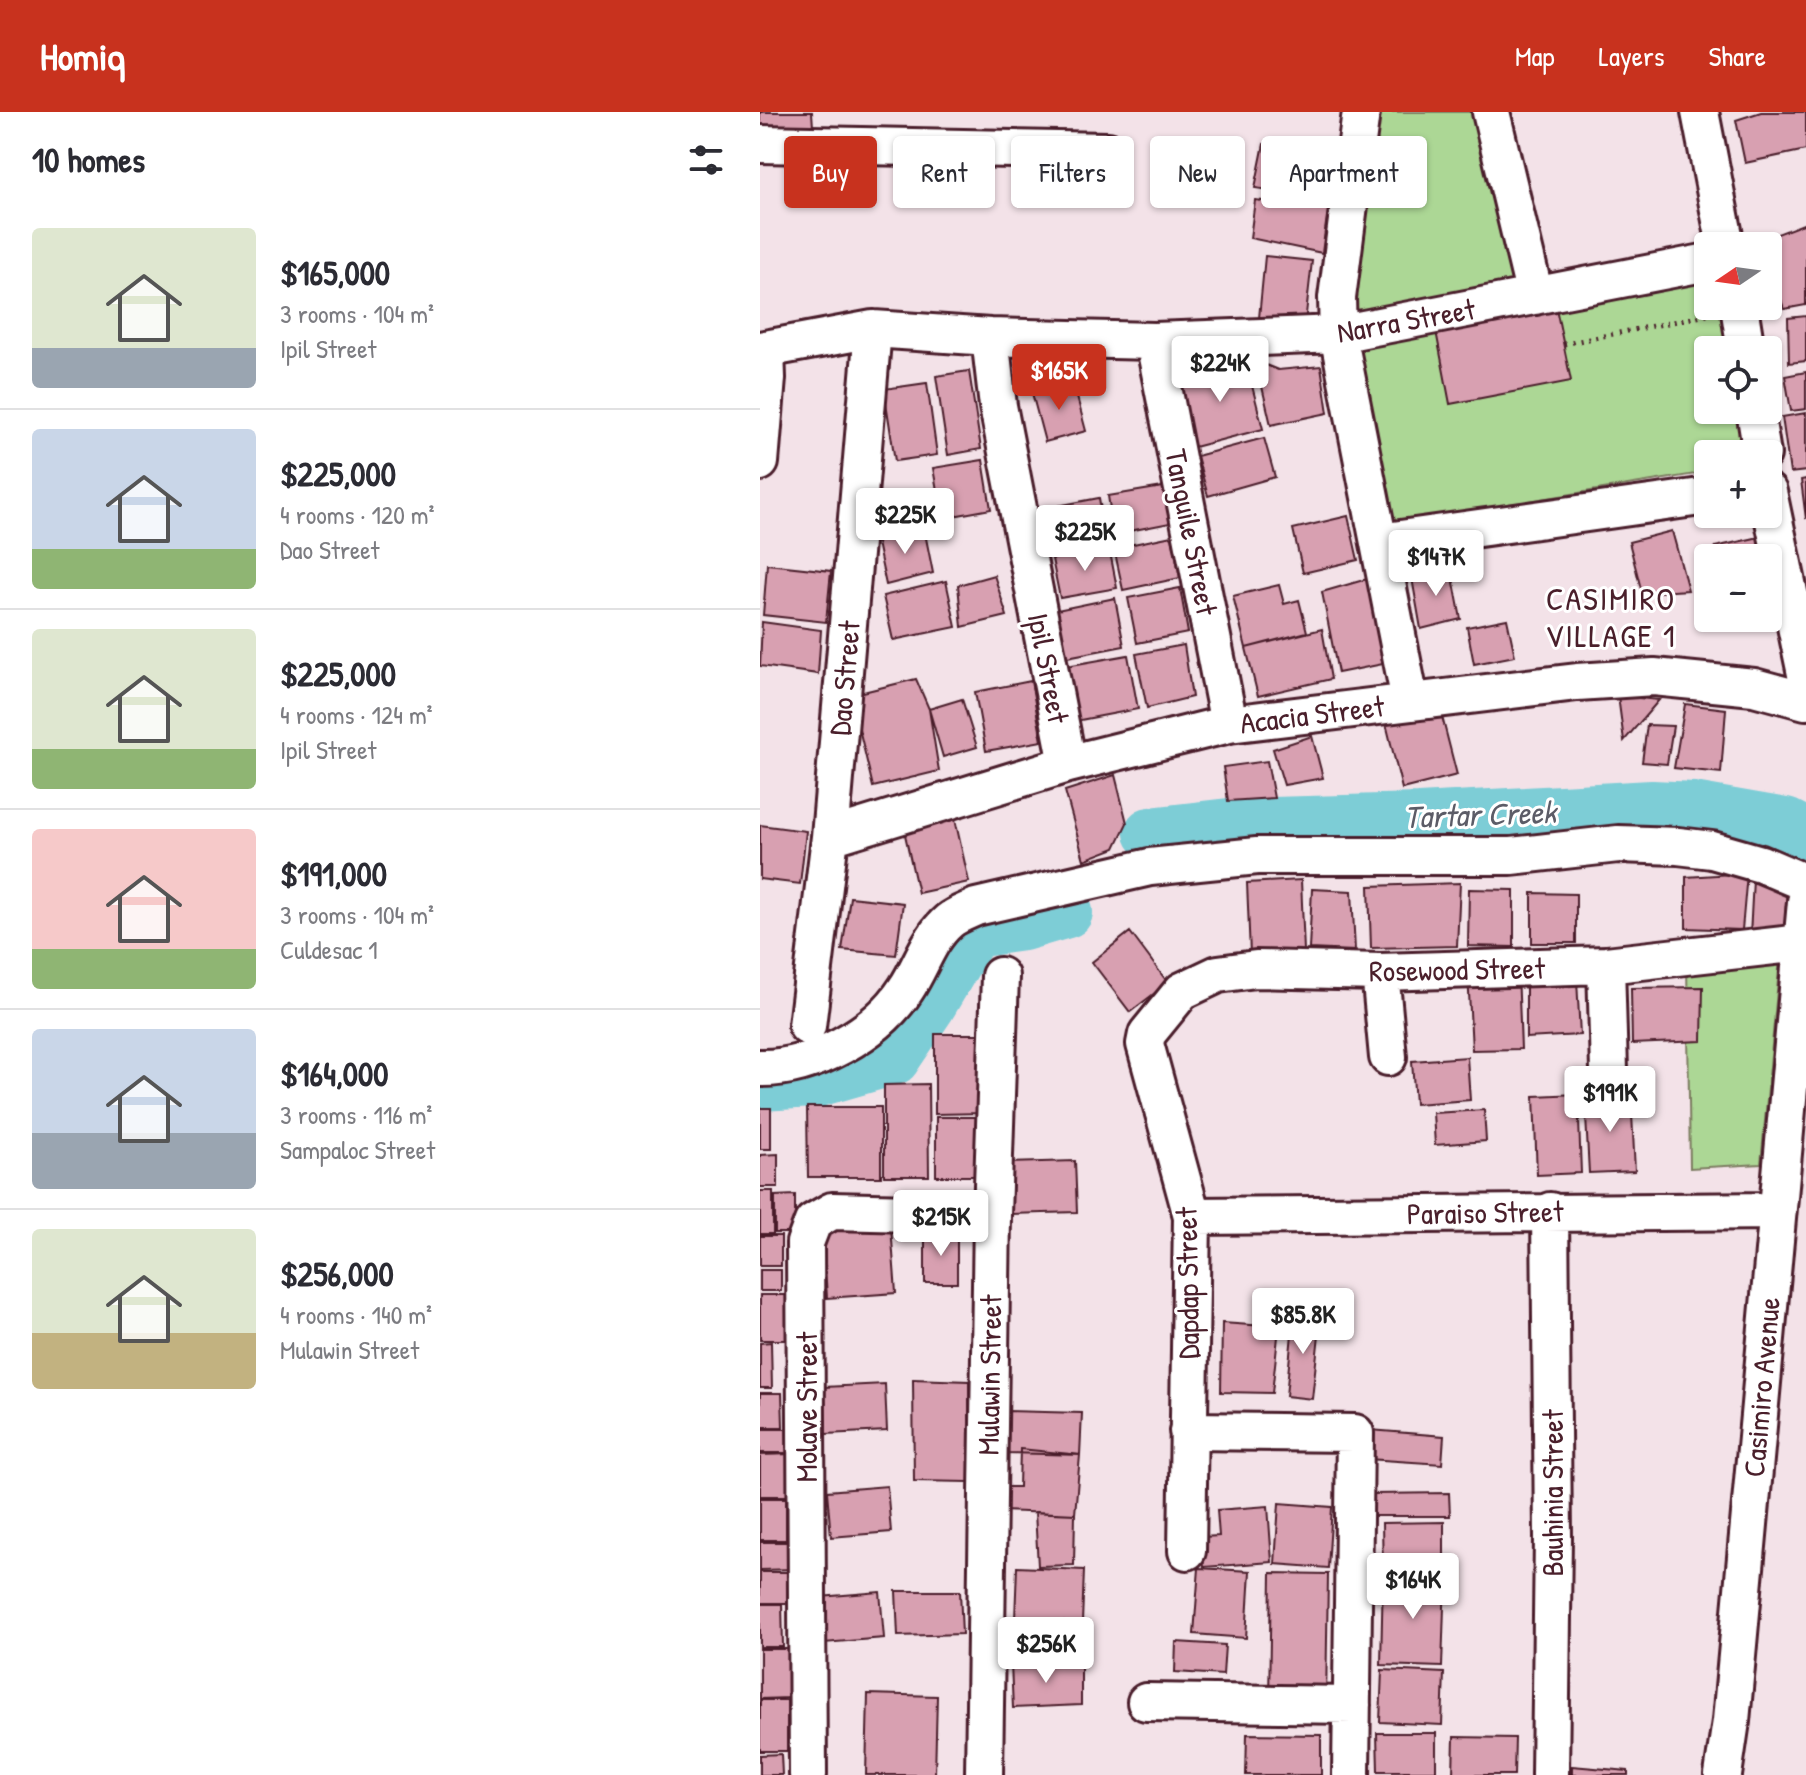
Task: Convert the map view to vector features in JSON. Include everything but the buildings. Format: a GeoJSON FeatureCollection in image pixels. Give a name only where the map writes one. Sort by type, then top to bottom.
{"type":"FeatureCollection","features":[{"type":"Feature","properties":{"kind":"street"},"geometry":{"type":"LineString","coordinates":[[1361,112],[1337,298],[1338,334],[1410,701]]}},
{"type":"Feature","properties":{"kind":"street"},"geometry":{"type":"LineString","coordinates":[[1491,112],[1535,296]]}},
{"type":"Feature","properties":{"kind":"street"},"geometry":{"type":"LineString","coordinates":[[1700,112],[1723,232]]}},
{"type":"Feature","properties":{"kind":"street"},"geometry":{"type":"LineString","coordinates":[[760,144],[1011,149]]}},
{"type":"Feature","properties":{"kind":"street","name":"Narra Street"},"geometry":{"type":"LineString","coordinates":[[763,350],[873,329],[990,337],[1154,341],[1338,334],[1694,265]]}},
{"type":"Feature","properties":{"kind":"street","name":"Dao Street"},"geometry":{"type":"LineString","coordinates":[[807,1026],[830,837],[873,329]]}},
{"type":"Feature","properties":{"kind":"street","name":"Ipil Street"},"geometry":{"type":"LineString","coordinates":[[990,337],[998,406],[1068,764]]}},
{"type":"Feature","properties":{"kind":"street","name":"Tanguile Street"},"geometry":{"type":"LineString","coordinates":[[1154,341],[1229,724]]}},
{"type":"Feature","properties":{"kind":"street"},"geometry":{"type":"LineString","coordinates":[[760,462],[767,378],[763,350]]}},
{"type":"Feature","properties":{"kind":"street"},"geometry":{"type":"LineString","coordinates":[[1379,542],[1694,498]]}},
{"type":"Feature","properties":{"kind":"street"},"geometry":{"type":"LineString","coordinates":[[1776,528],[1806,674]]}},
{"type":"Feature","properties":{"kind":"street","name":"Acacia Street"},"geometry":{"type":"LineString","coordinates":[[830,837],[1068,764],[1229,724],[1577,682],[1654,677],[1754,687],[1806,701]]}},
{"type":"Feature","properties":{"kind":"street"},"geometry":{"type":"LineString","coordinates":[[760,1068],[780,1069],[823,1053],[862,1035],[882,1020],[906,989],[931,943],[950,920],[976,907],[1150,867],[1257,856],[1511,856],[1618,844],[1712,850],[1761,864],[1806,883]]}},
{"type":"Feature","properties":{"kind":"street","name":"Casimiro Avenue"},"geometry":{"type":"LineString","coordinates":[[1723,1775],[1788,1194],[1801,943],[1806,902]]}},
{"type":"Feature","properties":{"kind":"street","name":"Rosewood Street"},"geometry":{"type":"LineString","coordinates":[[1145,1044],[1147,1034],[1182,991],[1218,974],[1256,969],[1380,972],[1606,965],[1801,943]]}},
{"type":"Feature","properties":{"kind":"street"},"geometry":{"type":"LineString","coordinates":[[1606,965],[1609,1071]]}},
{"type":"Feature","properties":{"kind":"street"},"geometry":{"type":"LineString","coordinates":[[1380,972],[1388,1057]]}},
{"type":"Feature","properties":{"kind":"street","name":"Mulawin Street"},"geometry":{"type":"LineString","coordinates":[[984,1775],[992,1215],[1000,976]]}},
{"type":"Feature","properties":{"kind":"street","name":"Dapdap Street"},"geometry":{"type":"LineString","coordinates":[[1145,1044],[1192,1216],[1187,1551]]}},
{"type":"Feature","properties":{"kind":"street","name":"Paraiso Street"},"geometry":{"type":"LineString","coordinates":[[1192,1216],[1550,1211],[1788,1194]]}},
{"type":"Feature","properties":{"kind":"street","name":"Molave Street"},"geometry":{"type":"LineString","coordinates":[[808,1775],[805,1243],[813,1222],[832,1211],[992,1215]]}},
{"type":"Feature","properties":{"kind":"street","name":"Bauhinia Street"},"geometry":{"type":"LineString","coordinates":[[1550,1211],[1553,1537],[1550,1775]]}},
{"type":"Feature","properties":{"kind":"street"},"geometry":{"type":"LineString","coordinates":[[1188,1431],[1355,1433],[1351,1775]]}},
{"type":"Feature","properties":{"kind":"street"},"geometry":{"type":"LineString","coordinates":[[1146,1702],[1352,1705]]}},
{"type":"Feature","properties":{"kind":"path"},"geometry":{"type":"LineString","coordinates":[[1564,344],[1694,317]]}},
{"type":"Feature","properties":{"kind":"green space"},"geometry":{"type":"Polygon","coordinates":[[[1373,112],[1480,112],[1515,289],[1346,321],[1361,208],[1427,208],[1427,136],[1370,136],[1373,112]]]}},
{"type":"Feature","properties":{"kind":"green space"},"geometry":{"type":"Polygon","coordinates":[[[1694,281],[1694,320],[1727,320],[1729,336],[1694,336],[1694,424],[1747,424],[1749,440],[1694,440],[1694,474],[1394,523],[1356,345],[1694,281]]]}},
{"type":"Feature","properties":{"kind":"green space"},"geometry":{"type":"Polygon","coordinates":[[[1780,958],[1761,1164],[1690,1168],[1687,962],[1780,958]]]}},
{"type":"Feature","properties":{"kind":"waterway","name":"Tartar Creek"},"geometry":{"type":"LineString","coordinates":[[1150,833],[1229,824],[1419,819],[1652,806],[1694,808],[1786,824],[1806,834]]}},
{"type":"Feature","properties":{"kind":"waterway","name":"Tartar Creek"},"geometry":{"type":"LineString","coordinates":[[760,1085],[814,1082],[894,1059],[973,932],[1023,925],[1067,912]]}},
{"type":"Feature","properties":{"kind":"district","name":"CASIMIRO VILLAGE 1"},"geometry":{"type":"Point","coordinates":[1611,616]}}]}
